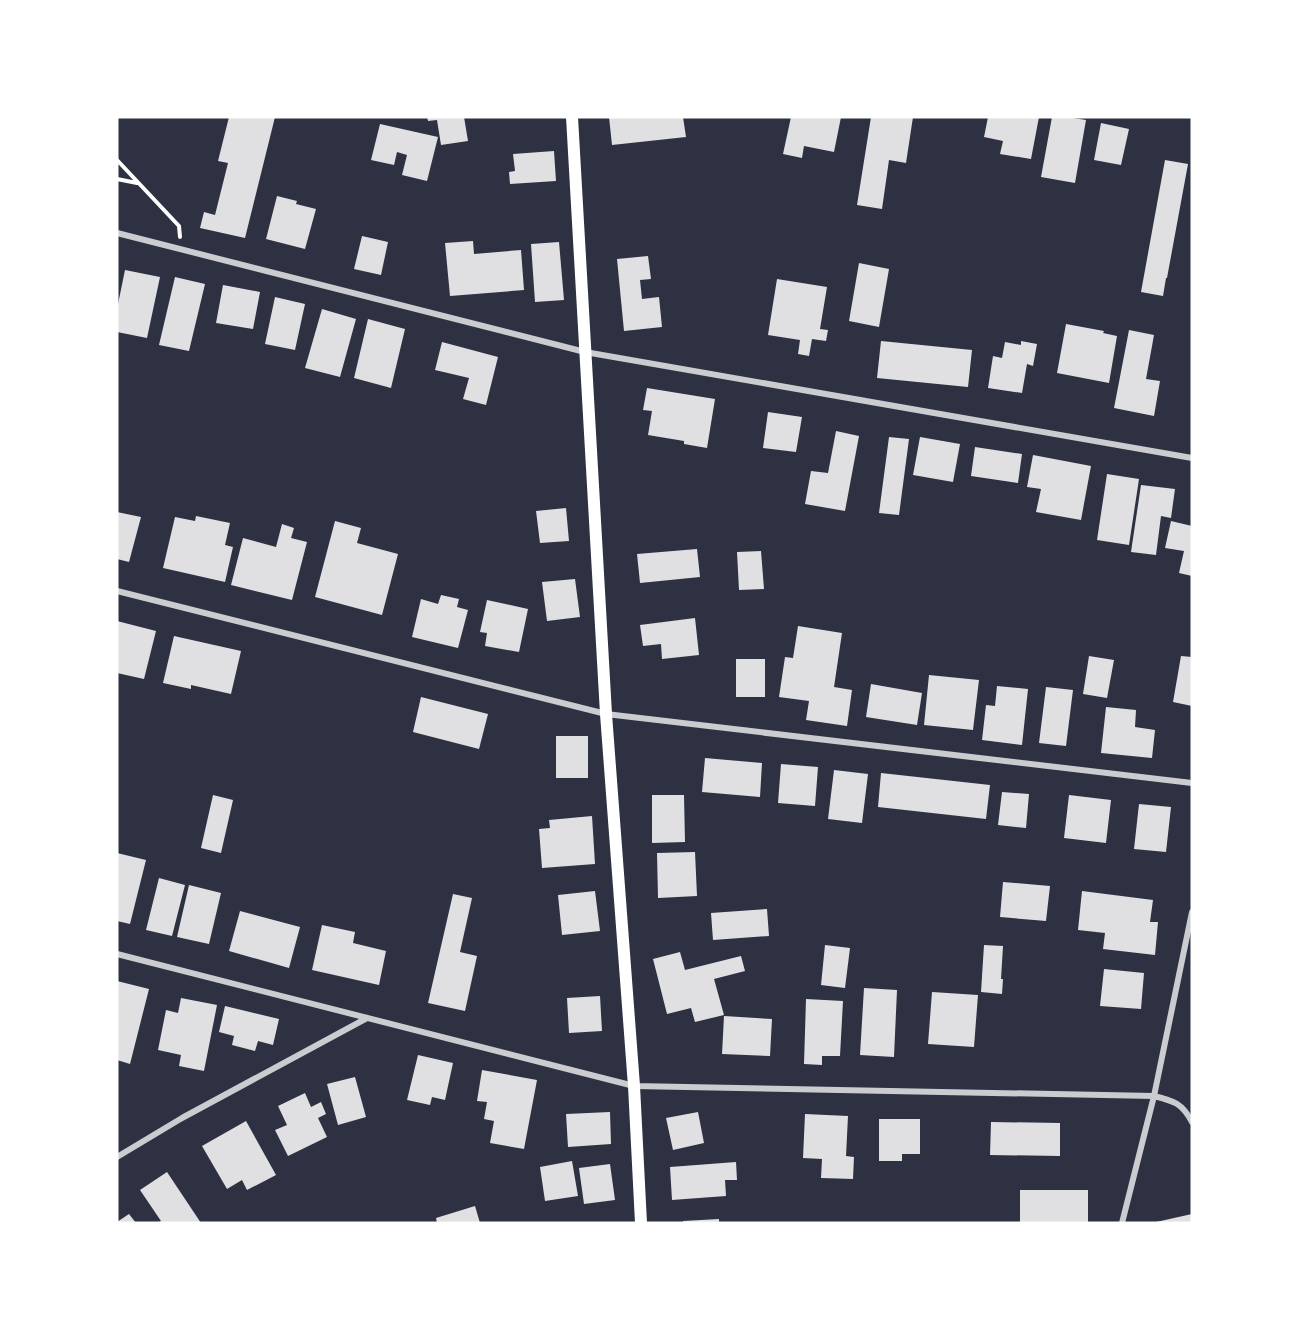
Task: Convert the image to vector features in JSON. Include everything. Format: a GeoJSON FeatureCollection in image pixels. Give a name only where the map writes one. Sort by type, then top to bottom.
{"type":"FeatureCollection","features":[{"type":"Feature","properties":{"kind":"main road"},"geometry":{"type":"LineString","coordinates":[[572,117],[606,714],[634,1086],[641,1223]]}},
{"type":"Feature","properties":{"kind":"street"},"geometry":{"type":"LineString","coordinates":[[117,233],[585,352],[1192,458]]}},
{"type":"Feature","properties":{"kind":"street"},"geometry":{"type":"LineString","coordinates":[[117,591],[606,714],[1192,783]]}},
{"type":"Feature","properties":{"kind":"street"},"geometry":{"type":"LineString","coordinates":[[1122,1223],[1154,1096],[1192,912]]}},
{"type":"Feature","properties":{"kind":"street"},"geometry":{"type":"LineString","coordinates":[[117,954],[634,1086],[1154,1096],[1180,1105],[1192,1122]]}},
{"type":"Feature","properties":{"kind":"street"},"geometry":{"type":"LineString","coordinates":[[117,1157],[182,1118],[367,1018]]}},
{"type":"Feature","properties":{"kind":"path"},"geometry":{"type":"LineString","coordinates":[[117,160],[179,226]]}},
{"type":"Feature","properties":{"kind":"path"},"geometry":{"type":"LineString","coordinates":[[117,179],[138,183]]}},
{"type":"Feature","properties":{"kind":"building"},"geometry":{"type":"Polygon","coordinates":[[[229,117],[275,117],[245,238],[200,228],[204,212],[215,215],[228,163],[218,161],[229,117]]]}},
{"type":"Feature","properties":{"kind":"building"},"geometry":{"type":"Polygon","coordinates":[[[427,117],[464,117],[468,141],[441,145],[437,120],[428,121],[427,117]]]}},
{"type":"Feature","properties":{"kind":"building"},"geometry":{"type":"Polygon","coordinates":[[[609,117],[683,117],[686,137],[612,145],[609,117]]]}},
{"type":"Feature","properties":{"kind":"building"},"geometry":{"type":"Polygon","coordinates":[[[791,117],[841,117],[834,152],[804,146],[802,158],[783,154],[791,117]]]}},
{"type":"Feature","properties":{"kind":"building"},"geometry":{"type":"Polygon","coordinates":[[[871,117],[913,117],[906,163],[889,160],[882,209],[857,205],[871,117]]]}},
{"type":"Feature","properties":{"kind":"building"},"geometry":{"type":"Polygon","coordinates":[[[988,117],[1039,117],[1031,159],[1000,154],[1003,141],[984,137],[988,117]]]}},
{"type":"Feature","properties":{"kind":"building"},"geometry":{"type":"Polygon","coordinates":[[[1052,117],[1086,120],[1075,183],[1041,177],[1052,117]]]}},
{"type":"Feature","properties":{"kind":"building"},"geometry":{"type":"Polygon","coordinates":[[[1101,123],[1129,129],[1121,165],[1094,160],[1101,123]]]}},
{"type":"Feature","properties":{"kind":"building"},"geometry":{"type":"Polygon","coordinates":[[[380,124],[438,137],[427,181],[402,175],[407,155],[397,152],[394,165],[371,160],[380,124]]]}},
{"type":"Feature","properties":{"kind":"building"},"geometry":{"type":"Polygon","coordinates":[[[554,151],[556,181],[510,184],[509,172],[515,171],[513,154],[554,151]]]}},
{"type":"Feature","properties":{"kind":"building"},"geometry":{"type":"Polygon","coordinates":[[[1165,160],[1188,164],[1163,296],[1141,292],[1165,160]]]}},
{"type":"Feature","properties":{"kind":"building"},"geometry":{"type":"Polygon","coordinates":[[[277,196],[316,209],[305,249],[266,239],[277,196]]]}},
{"type":"Feature","properties":{"kind":"building"},"geometry":{"type":"Polygon","coordinates":[[[362,236],[388,242],[381,275],[354,269],[362,236]]]}},
{"type":"Feature","properties":{"kind":"building"},"geometry":{"type":"Polygon","coordinates":[[[473,241],[474,254],[521,250],[524,290],[450,296],[445,243],[473,241]]]}},
{"type":"Feature","properties":{"kind":"building"},"geometry":{"type":"Polygon","coordinates":[[[559,242],[564,300],[535,302],[531,244],[559,242]]]}},
{"type":"Feature","properties":{"kind":"building"},"geometry":{"type":"Polygon","coordinates":[[[648,256],[651,279],[640,280],[642,299],[659,297],[662,327],[624,331],[617,259],[648,256]]]}},
{"type":"Feature","properties":{"kind":"building"},"geometry":{"type":"Polygon","coordinates":[[[859,263],[889,269],[879,327],[849,321],[859,263]]]}},
{"type":"Feature","properties":{"kind":"building"},"geometry":{"type":"Polygon","coordinates":[[[125,270],[160,277],[147,338],[117,332],[117,309],[125,270]]]}},
{"type":"Feature","properties":{"kind":"building"},"geometry":{"type":"Polygon","coordinates":[[[175,277],[205,284],[189,351],[159,345],[175,277]]]}},
{"type":"Feature","properties":{"kind":"building"},"geometry":{"type":"Polygon","coordinates":[[[777,279],[827,287],[820,329],[828,330],[826,341],[812,339],[809,356],[798,354],[800,340],[768,335],[777,279]]]}},
{"type":"Feature","properties":{"kind":"building"},"geometry":{"type":"Polygon","coordinates":[[[223,285],[260,292],[253,329],[216,323],[223,285]]]}},
{"type":"Feature","properties":{"kind":"building"},"geometry":{"type":"Polygon","coordinates":[[[275,297],[305,304],[295,350],[265,344],[275,297]]]}},
{"type":"Feature","properties":{"kind":"building"},"geometry":{"type":"Polygon","coordinates":[[[322,309],[356,319],[340,377],[305,368],[322,309]]]}},
{"type":"Feature","properties":{"kind":"building"},"geometry":{"type":"Polygon","coordinates":[[[368,319],[405,329],[391,388],[354,378],[368,319]]]}},
{"type":"Feature","properties":{"kind":"building"},"geometry":{"type":"Polygon","coordinates":[[[1066,324],[1104,331],[1103,333],[1117,336],[1109,383],[1057,373],[1066,324]]]}},
{"type":"Feature","properties":{"kind":"building"},"geometry":{"type":"Polygon","coordinates":[[[1129,330],[1154,335],[1146,379],[1160,381],[1154,416],[1114,408],[1129,330]]]}},
{"type":"Feature","properties":{"kind":"building"},"geometry":{"type":"Polygon","coordinates":[[[881,341],[972,350],[968,387],[877,378],[881,341]]]}},
{"type":"Feature","properties":{"kind":"building"},"geometry":{"type":"Polygon","coordinates":[[[1021,341],[1037,344],[1033,366],[1027,364],[1022,393],[988,388],[993,356],[1002,358],[1005,342],[1021,345],[1021,341]]]}},
{"type":"Feature","properties":{"kind":"building"},"geometry":{"type":"Polygon","coordinates":[[[442,342],[498,357],[486,405],[463,399],[469,378],[435,370],[442,342]]]}},
{"type":"Feature","properties":{"kind":"building"},"geometry":{"type":"Polygon","coordinates":[[[647,388],[715,399],[707,448],[684,444],[684,441],[648,435],[652,411],[643,410],[647,388]]]}},
{"type":"Feature","properties":{"kind":"building"},"geometry":{"type":"Polygon","coordinates":[[[768,412],[802,417],[796,452],[763,448],[768,412]]]}},
{"type":"Feature","properties":{"kind":"building"},"geometry":{"type":"Polygon","coordinates":[[[836,431],[859,436],[845,511],[805,504],[811,471],[828,473],[836,431]]]}},
{"type":"Feature","properties":{"kind":"building"},"geometry":{"type":"Polygon","coordinates":[[[889,437],[909,439],[899,515],[879,513],[889,437]]]}},
{"type":"Feature","properties":{"kind":"building"},"geometry":{"type":"Polygon","coordinates":[[[920,437],[960,444],[953,482],[913,475],[920,437]]]}},
{"type":"Feature","properties":{"kind":"building"},"geometry":{"type":"Polygon","coordinates":[[[975,447],[1022,454],[1018,483],[971,476],[975,447]]]}},
{"type":"Feature","properties":{"kind":"building"},"geometry":{"type":"Polygon","coordinates":[[[1033,455],[1091,466],[1081,520],[1036,512],[1041,489],[1027,487],[1033,455]]]}},
{"type":"Feature","properties":{"kind":"building"},"geometry":{"type":"Polygon","coordinates":[[[1107,474],[1139,479],[1129,545],[1097,540],[1107,474]]]}},
{"type":"Feature","properties":{"kind":"building"},"geometry":{"type":"Polygon","coordinates":[[[1141,485],[1175,489],[1171,518],[1161,516],[1156,555],[1131,552],[1141,485]]]}},
{"type":"Feature","properties":{"kind":"building"},"geometry":{"type":"Polygon","coordinates":[[[566,508],[569,541],[540,543],[536,511],[566,508]]]}},
{"type":"Feature","properties":{"kind":"building"},"geometry":{"type":"Polygon","coordinates":[[[117,512],[141,517],[129,562],[117,559],[117,512]]]}},
{"type":"Feature","properties":{"kind":"building"},"geometry":{"type":"Polygon","coordinates":[[[196,516],[230,523],[225,545],[233,547],[225,582],[163,568],[175,517],[195,521],[196,516]]]}},
{"type":"Feature","properties":{"kind":"building"},"geometry":{"type":"Polygon","coordinates":[[[335,521],[361,528],[357,543],[398,554],[382,615],[315,597],[335,521]]]}},
{"type":"Feature","properties":{"kind":"building"},"geometry":{"type":"Polygon","coordinates":[[[1171,521],[1192,526],[1192,576],[1179,573],[1184,551],[1165,548],[1171,521]]]}},
{"type":"Feature","properties":{"kind":"building"},"geometry":{"type":"Polygon","coordinates":[[[282,524],[294,528],[291,538],[307,542],[292,600],[231,585],[243,538],[276,547],[282,524]]]}},
{"type":"Feature","properties":{"kind":"building"},"geometry":{"type":"Polygon","coordinates":[[[697,549],[700,577],[640,583],[637,554],[697,549]]]}},
{"type":"Feature","properties":{"kind":"building"},"geometry":{"type":"Polygon","coordinates":[[[761,551],[764,589],[739,590],[737,552],[761,551]]]}},
{"type":"Feature","properties":{"kind":"building"},"geometry":{"type":"Polygon","coordinates":[[[575,579],[580,617],[547,621],[542,582],[575,579]]]}},
{"type":"Feature","properties":{"kind":"building"},"geometry":{"type":"Polygon","coordinates":[[[441,595],[459,599],[457,607],[468,610],[458,648],[412,637],[421,599],[438,604],[441,595]]]}},
{"type":"Feature","properties":{"kind":"building"},"geometry":{"type":"Polygon","coordinates":[[[487,600],[528,609],[519,652],[485,646],[487,633],[480,632],[487,600]]]}},
{"type":"Feature","properties":{"kind":"building"},"geometry":{"type":"Polygon","coordinates":[[[695,618],[699,655],[662,659],[661,644],[643,646],[640,625],[695,618]]]}},
{"type":"Feature","properties":{"kind":"building"},"geometry":{"type":"Polygon","coordinates":[[[117,621],[156,631],[144,679],[117,673],[117,621]]]}},
{"type":"Feature","properties":{"kind":"building"},"geometry":{"type":"Polygon","coordinates":[[[798,626],[842,633],[834,687],[852,690],[847,726],[806,720],[809,701],[779,697],[785,657],[793,658],[798,626]]]}},
{"type":"Feature","properties":{"kind":"building"},"geometry":{"type":"Polygon","coordinates":[[[174,636],[241,651],[231,694],[191,685],[191,689],[163,683],[174,636]]]}},
{"type":"Feature","properties":{"kind":"building"},"geometry":{"type":"Polygon","coordinates":[[[1089,656],[1114,660],[1107,698],[1083,694],[1089,656]]]}},
{"type":"Feature","properties":{"kind":"building"},"geometry":{"type":"Polygon","coordinates":[[[1181,656],[1192,657],[1192,706],[1173,702],[1181,656]]]}},
{"type":"Feature","properties":{"kind":"building"},"geometry":{"type":"Polygon","coordinates":[[[736,659],[765,659],[765,697],[736,697],[736,659]]]}},
{"type":"Feature","properties":{"kind":"building"},"geometry":{"type":"Polygon","coordinates":[[[929,675],[979,680],[973,730],[924,725],[929,675]]]}},
{"type":"Feature","properties":{"kind":"building"},"geometry":{"type":"Polygon","coordinates":[[[871,684],[922,693],[917,725],[866,717],[871,684]]]}},
{"type":"Feature","properties":{"kind":"building"},"geometry":{"type":"Polygon","coordinates":[[[997,686],[1028,689],[1022,745],[982,740],[986,705],[995,706],[997,686]]]}},
{"type":"Feature","properties":{"kind":"building"},"geometry":{"type":"Polygon","coordinates":[[[1046,687],[1073,690],[1066,746],[1039,743],[1046,687]]]}},
{"type":"Feature","properties":{"kind":"building"},"geometry":{"type":"Polygon","coordinates":[[[421,697],[488,714],[479,749],[413,732],[421,697]]]}},
{"type":"Feature","properties":{"kind":"building"},"geometry":{"type":"Polygon","coordinates":[[[1106,707],[1136,710],[1135,727],[1155,730],[1152,758],[1101,753],[1106,707]]]}},
{"type":"Feature","properties":{"kind":"building"},"geometry":{"type":"Polygon","coordinates":[[[556,736],[588,736],[588,778],[556,778],[556,736]]]}},
{"type":"Feature","properties":{"kind":"building"},"geometry":{"type":"Polygon","coordinates":[[[705,758],[762,763],[760,797],[702,792],[705,758]]]}},
{"type":"Feature","properties":{"kind":"building"},"geometry":{"type":"Polygon","coordinates":[[[781,764],[818,767],[815,806],[778,803],[781,764]]]}},
{"type":"Feature","properties":{"kind":"building"},"geometry":{"type":"Polygon","coordinates":[[[834,770],[868,774],[862,823],[828,819],[834,770]]]}},
{"type":"Feature","properties":{"kind":"building"},"geometry":{"type":"Polygon","coordinates":[[[881,773],[990,785],[986,819],[878,807],[881,773]]]}},
{"type":"Feature","properties":{"kind":"building"},"geometry":{"type":"Polygon","coordinates":[[[1002,792],[1029,794],[1026,828],[998,825],[1002,792]]]}},
{"type":"Feature","properties":{"kind":"building"},"geometry":{"type":"Polygon","coordinates":[[[213,795],[233,800],[221,853],[201,848],[213,795]]]}},
{"type":"Feature","properties":{"kind":"building"},"geometry":{"type":"Polygon","coordinates":[[[652,795],[684,795],[685,842],[652,843],[652,795]]]}},
{"type":"Feature","properties":{"kind":"building"},"geometry":{"type":"Polygon","coordinates":[[[1069,795],[1111,800],[1106,843],[1064,838],[1069,795]]]}},
{"type":"Feature","properties":{"kind":"building"},"geometry":{"type":"Polygon","coordinates":[[[1139,804],[1171,807],[1166,852],[1134,849],[1139,804]]]}},
{"type":"Feature","properties":{"kind":"building"},"geometry":{"type":"Polygon","coordinates":[[[592,816],[595,864],[542,868],[539,829],[550,828],[549,820],[592,816]]]}},
{"type":"Feature","properties":{"kind":"building"},"geometry":{"type":"Polygon","coordinates":[[[695,852],[697,896],[658,898],[657,853],[695,852]]]}},
{"type":"Feature","properties":{"kind":"building"},"geometry":{"type":"Polygon","coordinates":[[[117,853],[146,860],[130,924],[117,921],[117,853]]]}},
{"type":"Feature","properties":{"kind":"building"},"geometry":{"type":"Polygon","coordinates":[[[159,878],[185,885],[172,936],[146,930],[159,878]]]}},
{"type":"Feature","properties":{"kind":"building"},"geometry":{"type":"Polygon","coordinates":[[[1003,882],[1050,886],[1046,921],[1000,917],[1003,882]]]}},
{"type":"Feature","properties":{"kind":"building"},"geometry":{"type":"Polygon","coordinates":[[[189,885],[221,893],[209,944],[177,937],[189,885]]]}},
{"type":"Feature","properties":{"kind":"building"},"geometry":{"type":"Polygon","coordinates":[[[595,891],[600,931],[562,935],[558,895],[595,891]]]}},
{"type":"Feature","properties":{"kind":"building"},"geometry":{"type":"Polygon","coordinates":[[[1082,891],[1153,900],[1150,922],[1158,922],[1155,955],[1103,949],[1105,933],[1078,930],[1082,891]]]}},
{"type":"Feature","properties":{"kind":"building"},"geometry":{"type":"Polygon","coordinates":[[[453,894],[472,898],[460,952],[477,956],[465,1011],[428,1003],[453,894]]]}},
{"type":"Feature","properties":{"kind":"building"},"geometry":{"type":"Polygon","coordinates":[[[767,909],[769,936],[713,940],[711,913],[767,909]]]}},
{"type":"Feature","properties":{"kind":"building"},"geometry":{"type":"Polygon","coordinates":[[[240,911],[300,927],[289,968],[229,951],[240,911]]]}},
{"type":"Feature","properties":{"kind":"building"},"geometry":{"type":"Polygon","coordinates":[[[322,925],[355,932],[353,943],[386,951],[379,985],[312,970],[322,925]]]}},
{"type":"Feature","properties":{"kind":"building"},"geometry":{"type":"Polygon","coordinates":[[[825,945],[850,948],[845,988],[821,985],[825,945]]]}},
{"type":"Feature","properties":{"kind":"building"},"geometry":{"type":"Polygon","coordinates":[[[984,945],[1003,946],[1002,994],[981,992],[984,945]]]}},
{"type":"Feature","properties":{"kind":"building"},"geometry":{"type":"Polygon","coordinates":[[[680,952],[685,970],[741,956],[745,971],[714,979],[724,1015],[695,1022],[691,1008],[667,1014],[653,959],[680,952]]]}},
{"type":"Feature","properties":{"kind":"building"},"geometry":{"type":"Polygon","coordinates":[[[1104,969],[1144,973],[1141,1009],[1100,1006],[1104,969]]]}},
{"type":"Feature","properties":{"kind":"building"},"geometry":{"type":"Polygon","coordinates":[[[117,981],[149,989],[130,1064],[117,1060],[117,981]]]}},
{"type":"Feature","properties":{"kind":"building"},"geometry":{"type":"Polygon","coordinates":[[[864,988],[897,990],[894,1057],[860,1055],[864,988]]]}},
{"type":"Feature","properties":{"kind":"building"},"geometry":{"type":"Polygon","coordinates":[[[932,992],[978,995],[974,1047],[928,1044],[932,992]]]}},
{"type":"Feature","properties":{"kind":"building"},"geometry":{"type":"Polygon","coordinates":[[[600,996],[602,1031],[569,1033],[567,998],[600,996]]]}},
{"type":"Feature","properties":{"kind":"building"},"geometry":{"type":"Polygon","coordinates":[[[181,998],[217,1005],[204,1071],[179,1066],[181,1055],[158,1050],[166,1010],[178,1013],[181,998]]]}},
{"type":"Feature","properties":{"kind":"building"},"geometry":{"type":"Polygon","coordinates":[[[806,999],[843,1001],[840,1056],[822,1056],[822,1065],[804,1064],[806,999]]]}},
{"type":"Feature","properties":{"kind":"building"},"geometry":{"type":"Polygon","coordinates":[[[225,1006],[279,1019],[273,1045],[258,1041],[255,1051],[232,1045],[234,1036],[219,1032],[225,1006]]]}},
{"type":"Feature","properties":{"kind":"building"},"geometry":{"type":"Polygon","coordinates":[[[724,1016],[772,1019],[770,1056],[722,1054],[724,1016]]]}},
{"type":"Feature","properties":{"kind":"building"},"geometry":{"type":"Polygon","coordinates":[[[418,1055],[453,1063],[445,1100],[432,1097],[430,1105],[407,1100],[418,1055]]]}},
{"type":"Feature","properties":{"kind":"building"},"geometry":{"type":"Polygon","coordinates":[[[482,1070],[537,1080],[524,1149],[490,1143],[494,1121],[484,1119],[487,1102],[477,1101],[482,1070]]]}},
{"type":"Feature","properties":{"kind":"building"},"geometry":{"type":"Polygon","coordinates":[[[355,1077],[366,1117],[338,1125],[327,1084],[355,1077]]]}},
{"type":"Feature","properties":{"kind":"building"},"geometry":{"type":"Polygon","coordinates":[[[305,1093],[311,1107],[321,1102],[326,1114],[318,1118],[327,1137],[288,1156],[275,1130],[287,1125],[278,1106],[305,1093]]]}},
{"type":"Feature","properties":{"kind":"building"},"geometry":{"type":"Polygon","coordinates":[[[610,1112],[611,1144],[568,1147],[566,1114],[610,1112]]]}},
{"type":"Feature","properties":{"kind":"building"},"geometry":{"type":"Polygon","coordinates":[[[698,1112],[704,1143],[673,1150],[666,1118],[698,1112]]]}},
{"type":"Feature","properties":{"kind":"building"},"geometry":{"type":"Polygon","coordinates":[[[805,1114],[848,1116],[846,1156],[854,1157],[853,1179],[821,1178],[822,1159],[803,1158],[805,1114]]]}},
{"type":"Feature","properties":{"kind":"building"},"geometry":{"type":"Polygon","coordinates":[[[879,1119],[920,1119],[920,1154],[902,1154],[902,1161],[879,1161],[879,1119]]]}},
{"type":"Feature","properties":{"kind":"building"},"geometry":{"type":"Polygon","coordinates":[[[246,1121],[276,1175],[247,1190],[242,1180],[227,1189],[202,1146],[246,1121]]]}},
{"type":"Feature","properties":{"kind":"building"},"geometry":{"type":"Polygon","coordinates":[[[991,1122],[1060,1123],[1060,1156],[990,1155],[991,1122]]]}},
{"type":"Feature","properties":{"kind":"building"},"geometry":{"type":"Polygon","coordinates":[[[572,1161],[578,1196],[545,1201],[540,1167],[572,1161]]]}},
{"type":"Feature","properties":{"kind":"building"},"geometry":{"type":"Polygon","coordinates":[[[736,1162],[737,1180],[725,1180],[726,1196],[672,1200],[670,1167],[736,1162]]]}},
{"type":"Feature","properties":{"kind":"building"},"geometry":{"type":"Polygon","coordinates":[[[610,1164],[615,1200],[584,1204],[579,1168],[610,1164]]]}},
{"type":"Feature","properties":{"kind":"building"},"geometry":{"type":"Polygon","coordinates":[[[167,1172],[201,1223],[157,1223],[161,1221],[140,1190],[167,1172]]]}},
{"type":"Feature","properties":{"kind":"building"},"geometry":{"type":"Polygon","coordinates":[[[1020,1190],[1088,1190],[1088,1223],[1020,1223],[1020,1190]]]}},
{"type":"Feature","properties":{"kind":"building"},"geometry":{"type":"Polygon","coordinates":[[[475,1206],[480,1223],[437,1223],[436,1218],[475,1206]]]}},
{"type":"Feature","properties":{"kind":"building"},"geometry":{"type":"Polygon","coordinates":[[[129,1214],[136,1223],[117,1223],[117,1222],[129,1214]]]}},
{"type":"Feature","properties":{"kind":"building"},"geometry":{"type":"Polygon","coordinates":[[[1192,1214],[1192,1223],[1156,1223],[1156,1222],[1192,1214]]]}},
{"type":"Feature","properties":{"kind":"building"},"geometry":{"type":"Polygon","coordinates":[[[719,1219],[719,1223],[683,1223],[683,1221],[719,1219]]]}}]}
